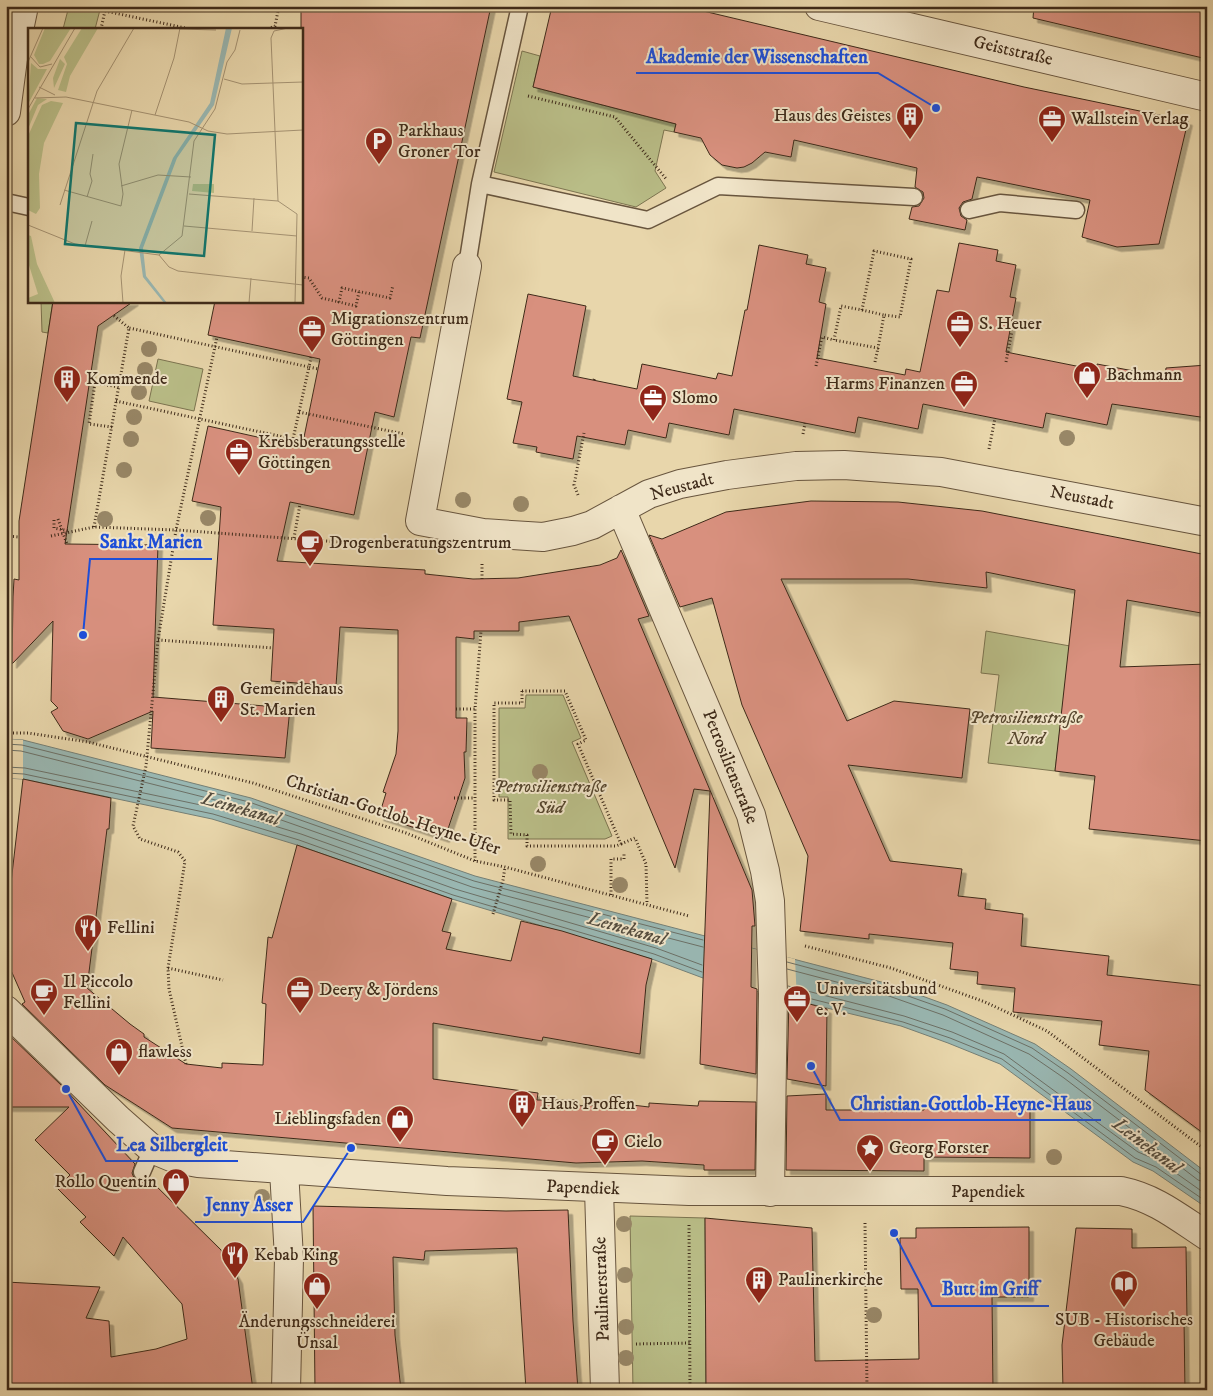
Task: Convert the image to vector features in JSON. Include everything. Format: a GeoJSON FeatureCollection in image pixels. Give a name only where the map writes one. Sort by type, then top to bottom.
{"type":"FeatureCollection","features":[{"type":"Feature","properties":{"kind":"street"},"geometry":{"type":"LineString","coordinates":[[6,112],[13,59],[24,6]]}},
{"type":"Feature","properties":{"kind":"street","name":"Geiststraße"},"geometry":{"type":"LineString","coordinates":[[819,6],[1207,97]]}},
{"type":"Feature","properties":{"kind":"street","name":"Neustadt"},"geometry":{"type":"LineString","coordinates":[[467,266],[420,521],[483,533],[543,537],[592,525],[649,494],[680,484],[727,475],[796,466],[844,465],[949,473],[1207,522]]}},
{"type":"Feature","properties":{"kind":"street","name":"Petrosilienstraße"},"geometry":{"type":"LineString","coordinates":[[621,508],[752,815],[765,871],[770,901],[773,994],[770,1192]]}},
{"type":"Feature","properties":{"kind":"street","name":"Papendiek"},"geometry":{"type":"LineString","coordinates":[[6,1010],[118,1119],[147,1161],[176,1159],[198,1163],[284,1170],[599,1189],[770,1192],[1121,1192],[1138,1195],[1156,1202],[1207,1236]]}},
{"type":"Feature","properties":{"kind":"street"},"geometry":{"type":"LineString","coordinates":[[284,1170],[289,1258],[286,1390]]}},
{"type":"Feature","properties":{"kind":"street","name":"Paulinerstraße"},"geometry":{"type":"LineString","coordinates":[[599,1189],[605,1390]]}},
{"type":"Feature","properties":{"kind":"lane"},"geometry":{"type":"LineString","coordinates":[[467,266],[480,184],[520,6]]}},
{"type":"Feature","properties":{"kind":"lane"},"geometry":{"type":"LineString","coordinates":[[480,184],[648,220],[718,186],[914,197]]}},
{"type":"Feature","properties":{"kind":"lane"},"geometry":{"type":"LineString","coordinates":[[6,202],[28,207]]}},
{"type":"Feature","properties":{"kind":"lane"},"geometry":{"type":"LineString","coordinates":[[969,210],[1000,203],[1076,210]]}},
{"type":"Feature","properties":{"kind":"path"},"geometry":{"type":"LineString","coordinates":[[270,28],[275,26],[279,6]]}},
{"type":"Feature","properties":{"kind":"path"},"geometry":{"type":"LineString","coordinates":[[101,28],[106,8],[186,28]]}},
{"type":"Feature","properties":{"kind":"path"},"geometry":{"type":"LineString","coordinates":[[501,90],[615,117],[686,202]]}},
{"type":"Feature","properties":{"kind":"path"},"geometry":{"type":"LineString","coordinates":[[834,340],[841,306],[862,310],[900,317],[911,259],[874,251],[862,310]]}},
{"type":"Feature","properties":{"kind":"path"},"geometry":{"type":"LineString","coordinates":[[302,277],[309,278],[322,298],[356,306],[359,292]]}},
{"type":"Feature","properties":{"kind":"path"},"geometry":{"type":"LineString","coordinates":[[339,302],[342,288],[390,298],[393,285]]}},
{"type":"Feature","properties":{"kind":"path"},"geometry":{"type":"LineString","coordinates":[[875,362],[884,314]]}},
{"type":"Feature","properties":{"kind":"path"},"geometry":{"type":"LineString","coordinates":[[113,316],[129,328],[318,369]]}},
{"type":"Feature","properties":{"kind":"path"},"geometry":{"type":"LineString","coordinates":[[94,527],[129,328]]}},
{"type":"Feature","properties":{"kind":"path"},"geometry":{"type":"LineString","coordinates":[[1006,362],[1012,331]]}},
{"type":"Feature","properties":{"kind":"path"},"geometry":{"type":"LineString","coordinates":[[186,1064],[169,990],[168,968],[185,862],[178,852],[140,839],[133,826],[146,766],[158,640],[176,530],[217,337]]}},
{"type":"Feature","properties":{"kind":"path"},"geometry":{"type":"LineString","coordinates":[[816,366],[822,337],[878,348]]}},
{"type":"Feature","properties":{"kind":"path"},"geometry":{"type":"LineString","coordinates":[[292,445],[311,357]]}},
{"type":"Feature","properties":{"kind":"path"},"geometry":{"type":"LineString","coordinates":[[112,427],[89,424],[95,383],[119,387]]}},
{"type":"Feature","properties":{"kind":"path"},"geometry":{"type":"LineString","coordinates":[[116,401],[293,439]]}},
{"type":"Feature","properties":{"kind":"path"},"geometry":{"type":"LineString","coordinates":[[87,402],[92,403]]}},
{"type":"Feature","properties":{"kind":"path"},"geometry":{"type":"LineString","coordinates":[[299,412],[436,441]]}},
{"type":"Feature","properties":{"kind":"path"},"geometry":{"type":"LineString","coordinates":[[584,433],[574,485],[592,525]]}},
{"type":"Feature","properties":{"kind":"path"},"geometry":{"type":"LineString","coordinates":[[294,538],[300,504]]}},
{"type":"Feature","properties":{"kind":"path"},"geometry":{"type":"LineString","coordinates":[[67,544],[56,520],[54,528],[72,532]]}},
{"type":"Feature","properties":{"kind":"path"},"geometry":{"type":"LineString","coordinates":[[51,536],[94,527],[176,530],[340,542]]}},
{"type":"Feature","properties":{"kind":"path"},"geometry":{"type":"LineString","coordinates":[[6,536],[19,537]]}},
{"type":"Feature","properties":{"kind":"path"},"geometry":{"type":"LineString","coordinates":[[475,860],[475,709],[481,631]]}},
{"type":"Feature","properties":{"kind":"path"},"geometry":{"type":"LineString","coordinates":[[158,640],[273,648]]}},
{"type":"Feature","properties":{"kind":"path"},"geometry":{"type":"LineString","coordinates":[[621,844],[578,744],[586,740],[565,691],[522,691],[522,704],[494,703],[494,800],[510,800],[511,834],[528,834],[527,846],[616,846],[621,844],[635,838],[646,864],[647,904]]}},
{"type":"Feature","properties":{"kind":"path"},"geometry":{"type":"LineString","coordinates":[[456,709],[475,709]]}},
{"type":"Feature","properties":{"kind":"path","name":"Christian-Gottlob-Heyne-Ufer"},"geometry":{"type":"LineString","coordinates":[[6,733],[28,732],[88,742],[252,783],[406,833],[475,860],[688,916]]}},
{"type":"Feature","properties":{"kind":"path"},"geometry":{"type":"LineString","coordinates":[[454,798],[475,798]]}},
{"type":"Feature","properties":{"kind":"path"},"geometry":{"type":"LineString","coordinates":[[611,895],[611,859],[624,859],[624,852]]}},
{"type":"Feature","properties":{"kind":"path"},"geometry":{"type":"LineString","coordinates":[[493,914],[503,880],[504,867]]}},
{"type":"Feature","properties":{"kind":"path"},"geometry":{"type":"LineString","coordinates":[[771,945],[891,968],[985,1002],[1047,1031],[1207,1151]]}},
{"type":"Feature","properties":{"kind":"path"},"geometry":{"type":"LineString","coordinates":[[168,968],[223,980]]}},
{"type":"Feature","properties":{"kind":"path"},"geometry":{"type":"LineString","coordinates":[[864,1192],[867,1390]]}},
{"type":"Feature","properties":{"kind":"path"},"geometry":{"type":"LineString","coordinates":[[689,1226],[690,1390]]}},
{"type":"Feature","properties":{"kind":"path"},"geometry":{"type":"LineString","coordinates":[[603,1344],[690,1343]]}},
{"type":"Feature","properties":{"kind":"green space"},"geometry":{"type":"Polygon","coordinates":[[[69,6],[101,6],[95,28],[63,28],[69,6]]]}},
{"type":"Feature","properties":{"kind":"green space"},"geometry":{"type":"Polygon","coordinates":[[[522,51],[540,56],[533,87],[676,124],[674,132],[664,130],[655,171],[666,188],[636,207],[494,172],[522,51]]]}},
{"type":"Feature","properties":{"kind":"green space"},"geometry":{"type":"Polygon","coordinates":[[[41,302],[53,302],[48,333],[42,332],[41,302]]]}},
{"type":"Feature","properties":{"kind":"green space"},"geometry":{"type":"Polygon","coordinates":[[[158,359],[203,369],[194,411],[149,401],[158,359]]]}},
{"type":"Feature","properties":{"kind":"green space","name":"Petrosilienstraße Nord"},"geometry":{"type":"Polygon","coordinates":[[[986,631],[1070,646],[1055,771],[988,763],[999,675],[981,673],[986,631]]]}},
{"type":"Feature","properties":{"kind":"green space","name":"Petrosilienstraße Süd"},"geometry":{"type":"Polygon","coordinates":[[[526,695],[563,695],[581,738],[572,742],[612,836],[605,839],[508,839],[508,797],[499,797],[499,708],[525,708],[526,695]]]}},
{"type":"Feature","properties":{"kind":"green space"},"geometry":{"type":"Polygon","coordinates":[[[630,1216],[705,1218],[706,1390],[633,1390],[630,1216]]]}},
{"type":"Feature","properties":{"kind":"water","name":"Leinekanal"},"geometry":{"type":"Polygon","coordinates":[[[6,739],[23,740],[251,798],[475,876],[889,984],[947,1005],[1035,1044],[1071,1069],[1207,1173],[1207,1208],[1153,1171],[1133,1162],[1000,1064],[948,1043],[901,1026],[703,978],[652,959],[452,899],[297,845],[212,819],[23,779],[6,778],[6,739]]]}},
{"type":"Feature","properties":{"kind":"pier"},"geometry":{"type":"Polygon","coordinates":[[[6,739],[23,740],[23,779],[6,778],[6,739]]]}},
{"type":"Feature","properties":{"kind":"pier"},"geometry":{"type":"Polygon","coordinates":[[[747,947],[795,959],[797,1000],[749,989],[747,947]]]}},
{"type":"Feature","properties":{"kind":"building"},"geometry":{"type":"Polygon","coordinates":[[[301,6],[491,6],[420,338],[411,337],[394,417],[375,412],[354,515],[290,502],[277,561],[425,570],[425,574],[473,579],[518,578],[600,565],[617,558],[621,550],[649,616],[638,619],[752,890],[755,926],[752,926],[751,987],[757,989],[756,1074],[700,1064],[710,791],[694,789],[675,868],[569,616],[519,622],[519,631],[474,631],[474,639],[456,637],[456,718],[467,718],[466,752],[464,752],[465,778],[445,838],[379,816],[386,793],[383,792],[396,754],[398,731],[398,630],[340,627],[336,686],[271,681],[274,629],[213,625],[221,507],[192,501],[208,426],[302,447],[320,359],[208,335],[215,302],[302,302],[301,6]]]}},
{"type":"Feature","properties":{"kind":"building"},"geometry":{"type":"Polygon","coordinates":[[[552,6],[682,6],[1024,87],[1188,121],[1159,244],[1117,247],[1082,237],[1090,200],[977,177],[972,199],[963,202],[959,208],[961,216],[967,220],[965,230],[909,219],[912,207],[919,206],[924,198],[923,192],[915,187],[917,168],[794,140],[791,157],[765,152],[744,167],[737,168],[722,165],[710,155],[701,138],[674,132],[676,124],[533,87],[552,6]]]}},
{"type":"Feature","properties":{"kind":"building"},"geometry":{"type":"Polygon","coordinates":[[[1034,6],[1207,6],[1207,59],[1033,18],[1034,6]]]}},
{"type":"Feature","properties":{"kind":"building"},"geometry":{"type":"Polygon","coordinates":[[[959,243],[998,250],[996,261],[1016,265],[1010,297],[1016,298],[1006,352],[1096,370],[1097,364],[1165,377],[1166,368],[1207,365],[1207,418],[1112,404],[1107,425],[1046,413],[1043,428],[923,404],[918,429],[858,417],[855,433],[734,409],[729,435],[669,423],[666,438],[628,430],[625,445],[577,436],[573,459],[536,452],[537,447],[513,443],[522,402],[507,399],[528,294],[586,306],[573,376],[637,389],[642,364],[716,379],[718,373],[732,376],[759,245],[808,255],[806,264],[826,268],[819,302],[826,304],[817,358],[905,375],[906,369],[920,372],[937,290],[949,292],[959,243]]]}},
{"type":"Feature","properties":{"kind":"building"},"geometry":{"type":"Polygon","coordinates":[[[53,302],[133,302],[98,326],[65,544],[158,545],[153,697],[290,708],[285,758],[151,748],[153,711],[88,739],[63,731],[51,712],[58,708],[51,701],[53,621],[12,664],[14,579],[19,580],[19,521],[53,302]]]}},
{"type":"Feature","properties":{"kind":"building"},"geometry":{"type":"Polygon","coordinates":[[[811,501],[898,502],[982,511],[1207,555],[1207,614],[1127,600],[1120,667],[1207,664],[1207,841],[1089,829],[1095,776],[1055,771],[1075,590],[986,572],[987,588],[908,579],[781,579],[847,721],[894,701],[970,709],[962,778],[848,765],[890,861],[962,869],[958,896],[986,899],[985,909],[1023,914],[1021,946],[1109,956],[1107,975],[1207,986],[1207,1136],[1145,1090],[1149,1051],[1099,1045],[1102,1021],[1013,1012],[1015,988],[977,984],[978,972],[950,969],[953,943],[869,934],[869,939],[800,931],[808,856],[742,705],[712,598],[680,607],[649,535],[662,539],[726,512],[811,501]]]}},
{"type":"Feature","properties":{"kind":"building"},"geometry":{"type":"Polygon","coordinates":[[[23,779],[111,798],[109,829],[107,829],[87,988],[144,1034],[144,1037],[186,1064],[222,1068],[222,1063],[263,1065],[266,1004],[262,1003],[268,937],[272,938],[297,845],[452,899],[442,931],[451,933],[446,949],[511,961],[521,921],[562,931],[652,959],[646,985],[640,1054],[543,1037],[542,1041],[433,1023],[433,1079],[538,1093],[537,1100],[575,1100],[575,1106],[624,1104],[649,1107],[649,1103],[698,1106],[699,1101],[756,1102],[755,1170],[704,1170],[704,1165],[642,1161],[576,1163],[172,1128],[105,1085],[22,1004],[25,1002],[6,959],[6,926],[23,779]]]}},
{"type":"Feature","properties":{"kind":"building"},"geometry":{"type":"Polygon","coordinates":[[[789,998],[827,1009],[826,1086],[787,1079],[789,998]]]}},
{"type":"Feature","properties":{"kind":"building"},"geometry":{"type":"Polygon","coordinates":[[[6,1032],[62,1086],[135,1164],[132,1173],[134,1178],[143,1182],[149,1179],[221,1250],[238,1279],[253,1390],[6,1390],[6,1282],[100,1287],[86,1318],[109,1321],[111,1357],[156,1349],[187,1339],[182,1304],[123,1237],[114,1256],[80,1222],[86,1217],[57,1188],[70,1175],[35,1140],[69,1107],[6,1107],[6,1032]]]}},
{"type":"Feature","properties":{"kind":"building"},"geometry":{"type":"Polygon","coordinates":[[[826,1094],[826,1110],[924,1110],[925,1105],[1030,1106],[1030,1158],[924,1157],[924,1171],[786,1170],[787,1096],[826,1094]]]}},
{"type":"Feature","properties":{"kind":"building"},"geometry":{"type":"Polygon","coordinates":[[[313,1206],[506,1211],[568,1210],[578,1390],[526,1390],[517,1248],[425,1251],[424,1260],[393,1257],[395,1335],[401,1390],[315,1390],[313,1206]]]}},
{"type":"Feature","properties":{"kind":"building"},"geometry":{"type":"Polygon","coordinates":[[[705,1218],[812,1228],[815,1361],[919,1359],[918,1289],[901,1289],[900,1238],[916,1238],[916,1228],[1029,1227],[1029,1297],[992,1297],[993,1390],[706,1390],[705,1218]]]}},
{"type":"Feature","properties":{"kind":"building"},"geometry":{"type":"Polygon","coordinates":[[[1076,1228],[1132,1229],[1132,1248],[1186,1247],[1187,1319],[1184,1319],[1185,1390],[1063,1390],[1062,1345],[1076,1228]]]}},
{"type":"Feature","properties":{"kind":"place","name":"Akademie der Wissenschaften"},"geometry":{"type":"Point","coordinates":[936,108]}},
{"type":"Feature","properties":{"kind":"place","name":"Haus des Geistes"},"geometry":{"type":"Point","coordinates":[910,140]}},
{"type":"Feature","properties":{"kind":"place","name":"Wallstein Verlag"},"geometry":{"type":"Point","coordinates":[1052,143]}},
{"type":"Feature","properties":{"kind":"place","name":"Parkhaus Groner Tor"},"geometry":{"type":"Point","coordinates":[379,165]}},
{"type":"Feature","properties":{"kind":"place","name":"S. Heuer"},"geometry":{"type":"Point","coordinates":[960,348]}},
{"type":"Feature","properties":{"kind":"place","name":"Migrationszentrum Göttingen"},"geometry":{"type":"Point","coordinates":[312,353]}},
{"type":"Feature","properties":{"kind":"place","name":"Bachmann"},"geometry":{"type":"Point","coordinates":[1087,399]}},
{"type":"Feature","properties":{"kind":"place","name":"Kommende"},"geometry":{"type":"Point","coordinates":[67,403]}},
{"type":"Feature","properties":{"kind":"place","name":"Harms Finanzen"},"geometry":{"type":"Point","coordinates":[964,408]}},
{"type":"Feature","properties":{"kind":"place","name":"Slomo"},"geometry":{"type":"Point","coordinates":[653,422]}},
{"type":"Feature","properties":{"kind":"place","name":"Krebsberatungsstelle Göttingen"},"geometry":{"type":"Point","coordinates":[239,476]}},
{"type":"Feature","properties":{"kind":"place","name":"Drogenberatungszentrum"},"geometry":{"type":"Point","coordinates":[310,567]}},
{"type":"Feature","properties":{"kind":"place","name":"Sankt Marien"},"geometry":{"type":"Point","coordinates":[83,635]}},
{"type":"Feature","properties":{"kind":"place","name":"Gemeindehaus St. Marien"},"geometry":{"type":"Point","coordinates":[221,723]}},
{"type":"Feature","properties":{"kind":"place","name":"Fellini"},"geometry":{"type":"Point","coordinates":[88,952]}},
{"type":"Feature","properties":{"kind":"place","name":"Deery & Jördens"},"geometry":{"type":"Point","coordinates":[300,1014]}},
{"type":"Feature","properties":{"kind":"place","name":"Il Piccolo Fellini"},"geometry":{"type":"Point","coordinates":[44,1016]}},
{"type":"Feature","properties":{"kind":"place","name":"Universitätsbund e. V."},"geometry":{"type":"Point","coordinates":[797,1023]}},
{"type":"Feature","properties":{"kind":"place","name":"Christian-Gottlob-Heyne-Haus"},"geometry":{"type":"Point","coordinates":[811,1066]}},
{"type":"Feature","properties":{"kind":"place","name":"flawless"},"geometry":{"type":"Point","coordinates":[119,1076]}},
{"type":"Feature","properties":{"kind":"place","name":"Lea Silbergleit"},"geometry":{"type":"Point","coordinates":[66,1089]}},
{"type":"Feature","properties":{"kind":"place","name":"Haus Proffen"},"geometry":{"type":"Point","coordinates":[522,1128]}},
{"type":"Feature","properties":{"kind":"place","name":"Lieblingsfaden"},"geometry":{"type":"Point","coordinates":[400,1143]}},
{"type":"Feature","properties":{"kind":"place","name":"Jenny Asser"},"geometry":{"type":"Point","coordinates":[351,1148]}},
{"type":"Feature","properties":{"kind":"place","name":"Cielo"},"geometry":{"type":"Point","coordinates":[605,1166]}},
{"type":"Feature","properties":{"kind":"place","name":"Georg Forster"},"geometry":{"type":"Point","coordinates":[870,1172]}},
{"type":"Feature","properties":{"kind":"place","name":"Rollo Quentin"},"geometry":{"type":"Point","coordinates":[176,1206]}},
{"type":"Feature","properties":{"kind":"place","name":"Butt im Griff"},"geometry":{"type":"Point","coordinates":[894,1233]}},
{"type":"Feature","properties":{"kind":"place","name":"Kebab King"},"geometry":{"type":"Point","coordinates":[235,1279]}},
{"type":"Feature","properties":{"kind":"place","name":"Paulinerkirche"},"geometry":{"type":"Point","coordinates":[759,1304]}},
{"type":"Feature","properties":{"kind":"place","name":"SUB - Historisches Gebäude"},"geometry":{"type":"Point","coordinates":[1124,1308]}},
{"type":"Feature","properties":{"kind":"place","name":"Änderungsschneiderei Ünsal"},"geometry":{"type":"Point","coordinates":[317,1310]}}]}
